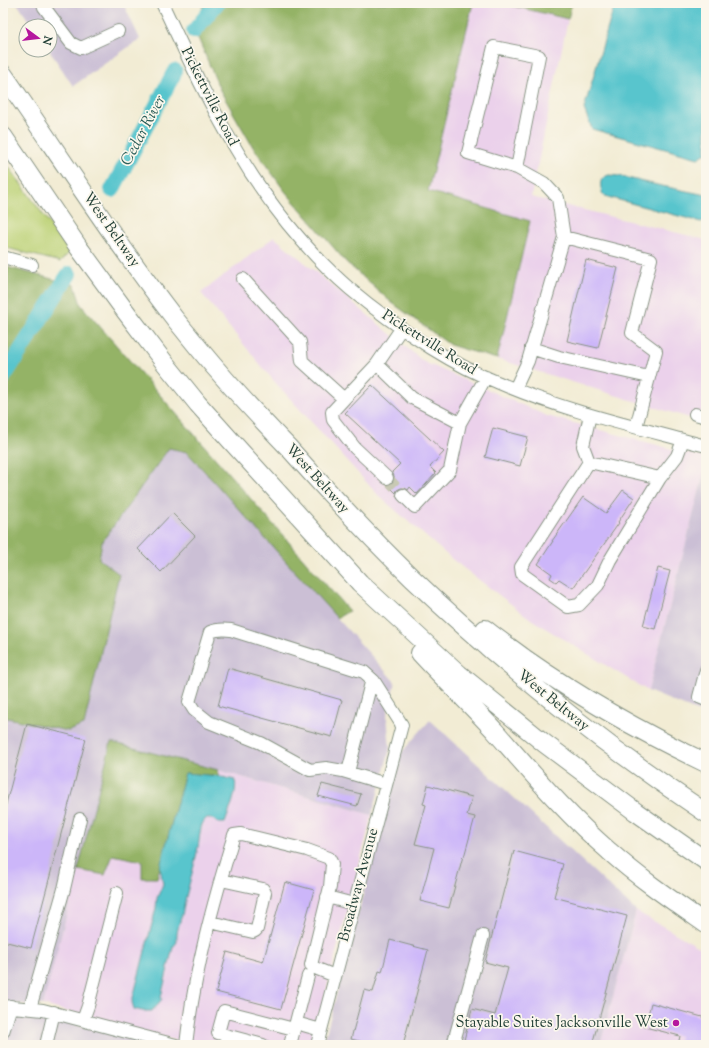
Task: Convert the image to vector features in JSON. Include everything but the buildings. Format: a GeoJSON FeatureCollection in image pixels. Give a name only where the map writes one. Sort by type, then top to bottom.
{"type":"FeatureCollection","features":[{"type":"Feature","properties":{"kind":"highway","name":"West Beltway"},"geometry":{"type":"LineString","coordinates":[[3,74],[136,267],[176,319],[216,369],[352,517],[412,578],[521,675],[606,743],[706,813]]}},
{"type":"Feature","properties":{"kind":"highway"},"geometry":{"type":"LineString","coordinates":[[3,136],[80,248],[164,362],[227,437],[360,583],[395,627],[493,729],[562,806],[609,851],[650,884],[706,924]]}},
{"type":"Feature","properties":{"kind":"highway"},"geometry":{"type":"LineString","coordinates":[[352,517],[399,554],[438,591],[489,632],[550,676],[611,714],[680,751],[706,763]]}},
{"type":"Feature","properties":{"kind":"highway"},"geometry":{"type":"LineString","coordinates":[[360,583],[459,674],[544,743],[636,812],[706,861]]}},
{"type":"Feature","properties":{"kind":"street"},"geometry":{"type":"LineString","coordinates":[[43,3],[44,7],[71,43],[82,48],[118,31]]}},
{"type":"Feature","properties":{"kind":"street","name":"Pickettville Road"},"geometry":{"type":"LineString","coordinates":[[162,3],[216,115],[260,187],[315,254],[349,288],[376,310],[401,328],[447,357],[486,378],[568,409],[706,446]]}},
{"type":"Feature","properties":{"kind":"street"},"geometry":{"type":"LineString","coordinates":[[516,389],[528,361],[564,237],[558,198],[544,184],[517,168],[468,153],[494,47],[539,56],[517,168]]}},
{"type":"Feature","properties":{"kind":"street"},"geometry":{"type":"LineString","coordinates":[[564,237],[651,260],[632,333],[656,351],[636,427]]}},
{"type":"Feature","properties":{"kind":"street"},"geometry":{"type":"LineString","coordinates":[[3,257],[32,265]]}},
{"type":"Feature","properties":{"kind":"street"},"geometry":{"type":"LineString","coordinates":[[243,279],[300,342],[302,361],[344,399]]}},
{"type":"Feature","properties":{"kind":"street"},"geometry":{"type":"LineString","coordinates":[[387,478],[355,448],[333,420],[332,412],[377,364],[401,328]]}},
{"type":"Feature","properties":{"kind":"street"},"geometry":{"type":"LineString","coordinates":[[531,348],[560,357],[649,377]]}},
{"type":"Feature","properties":{"kind":"street"},"geometry":{"type":"LineString","coordinates":[[377,364],[412,398],[460,423]]}},
{"type":"Feature","properties":{"kind":"street"},"geometry":{"type":"LineString","coordinates":[[403,495],[415,507],[450,470],[460,423],[486,378]]}},
{"type":"Feature","properties":{"kind":"street"},"geometry":{"type":"LineString","coordinates":[[590,415],[583,446],[588,462],[521,567],[522,574],[568,607],[579,605],[598,585],[610,560],[660,478],[677,456],[683,440]]}},
{"type":"Feature","properties":{"kind":"street"},"geometry":{"type":"LineString","coordinates":[[588,462],[660,478]]}},
{"type":"Feature","properties":{"kind":"street"},"geometry":{"type":"LineString","coordinates":[[348,772],[372,679],[364,672],[339,663],[231,630],[222,629],[210,632],[189,702],[194,710],[209,722],[260,743],[310,770],[326,768],[348,772],[386,784]]}},
{"type":"Feature","properties":{"kind":"street"},"geometry":{"type":"LineString","coordinates":[[706,670],[699,697],[706,700]]}},
{"type":"Feature","properties":{"kind":"street","name":"Broadway Avenue"},"geometry":{"type":"LineString","coordinates":[[317,1045],[402,725],[372,679]]}},
{"type":"Feature","properties":{"kind":"street"},"geometry":{"type":"LineString","coordinates":[[30,1008],[64,889],[80,819]]}},
{"type":"Feature","properties":{"kind":"street"},"geometry":{"type":"LineString","coordinates":[[186,1045],[202,950],[220,880],[234,835],[241,834],[307,850],[329,858],[332,864],[330,887],[311,965],[335,976]]}},
{"type":"Feature","properties":{"kind":"street"},"geometry":{"type":"LineString","coordinates":[[210,922],[252,932],[255,931],[257,929],[266,893],[263,890],[220,880]]}},
{"type":"Feature","properties":{"kind":"street"},"geometry":{"type":"LineString","coordinates":[[83,1020],[88,1006],[117,893]]}},
{"type":"Feature","properties":{"kind":"street"},"geometry":{"type":"LineString","coordinates":[[327,898],[354,904]]}},
{"type":"Feature","properties":{"kind":"street"},"geometry":{"type":"LineString","coordinates":[[453,1045],[484,936]]}},
{"type":"Feature","properties":{"kind":"street"},"geometry":{"type":"LineString","coordinates":[[290,1045],[308,976]]}},
{"type":"Feature","properties":{"kind":"street"},"geometry":{"type":"LineString","coordinates":[[3,1032],[7,1006],[54,1012],[176,1045]]}},
{"type":"Feature","properties":{"kind":"street"},"geometry":{"type":"LineString","coordinates":[[263,1045],[218,1033],[224,1011],[321,1030]]}},
{"type":"Feature","properties":{"kind":"street"},"geometry":{"type":"LineString","coordinates":[[46,1045],[54,1012]]}},
{"type":"Feature","properties":{"kind":"shaded area"},"geometry":{"type":"Polygon","coordinates":[[[17,3],[123,3],[140,39],[73,86],[54,58],[58,58],[58,18],[27,18],[17,3]]]}},
{"type":"Feature","properties":{"kind":"shaded area"},"geometry":{"type":"Polygon","coordinates":[[[473,3],[500,3],[568,19],[531,197],[706,240],[706,423],[497,359],[530,222],[428,192],[473,3]]]}},
{"type":"Feature","properties":{"kind":"shaded area"},"geometry":{"type":"Polygon","coordinates":[[[274,237],[424,362],[547,416],[706,458],[706,465],[648,691],[532,620],[453,560],[379,496],[274,381],[201,293],[274,237]]]}},
{"type":"Feature","properties":{"kind":"shaded area"},"geometry":{"type":"Polygon","coordinates":[[[169,448],[187,452],[395,682],[387,715],[390,749],[372,815],[218,770],[111,743],[43,1005],[3,1003],[3,717],[68,731],[102,542],[169,448]]]}},
{"type":"Feature","properties":{"kind":"shaded area"},"geometry":{"type":"Polygon","coordinates":[[[706,465],[706,715],[648,691],[706,465]]]}},
{"type":"Feature","properties":{"kind":"shaded area"},"geometry":{"type":"Polygon","coordinates":[[[430,720],[636,911],[600,1045],[323,1045],[401,753],[430,720]]]}},
{"type":"Feature","properties":{"kind":"shaded area"},"geometry":{"type":"Polygon","coordinates":[[[218,770],[372,815],[312,1045],[193,1045],[43,1005],[78,870],[105,875],[112,855],[142,861],[142,878],[157,878],[160,867],[163,884],[157,898],[156,908],[152,1011],[162,999],[173,947],[177,942],[176,935],[182,916],[182,910],[196,858],[204,820],[207,818],[225,823],[235,792],[235,780],[218,776],[218,770]]]}},
{"type":"Feature","properties":{"kind":"shaded area"},"geometry":{"type":"Polygon","coordinates":[[[636,911],[706,951],[706,1045],[600,1045],[636,911]]]}},
{"type":"Feature","properties":{"kind":"shaded area"},"geometry":{"type":"Polygon","coordinates":[[[3,1013],[28,1013],[46,1016],[155,1045],[3,1045],[3,1013]]]}},
{"type":"Feature","properties":{"kind":"green space"},"geometry":{"type":"Polygon","coordinates":[[[204,3],[473,3],[428,191],[530,221],[497,359],[450,345],[391,302],[346,262],[284,190],[253,147],[220,90],[196,33],[204,3]]]}},
{"type":"Feature","properties":{"kind":"green space"},"geometry":{"type":"Polygon","coordinates":[[[500,3],[572,3],[568,19],[500,3]]]}},
{"type":"Feature","properties":{"kind":"green space"},"geometry":{"type":"Polygon","coordinates":[[[9,167],[70,252],[60,262],[3,247],[3,169],[9,167]]]}},
{"type":"Feature","properties":{"kind":"green space"},"geometry":{"type":"Polygon","coordinates":[[[3,266],[75,285],[81,305],[349,611],[337,618],[187,452],[169,448],[102,542],[99,559],[119,574],[84,725],[68,731],[3,717],[3,266]]]}},
{"type":"Feature","properties":{"kind":"green space"},"geometry":{"type":"Polygon","coordinates":[[[111,742],[218,770],[218,776],[185,773],[157,878],[142,878],[142,861],[113,855],[105,875],[78,870],[111,742]]]}},
{"type":"Feature","properties":{"kind":"water"},"geometry":{"type":"Polygon","coordinates":[[[615,3],[706,3],[706,153],[698,158],[592,129],[584,109],[615,3]]]}},
{"type":"Feature","properties":{"kind":"water"},"geometry":{"type":"Polygon","coordinates":[[[609,175],[706,195],[706,220],[701,222],[603,195],[601,180],[605,176],[609,175]]]}},
{"type":"Feature","properties":{"kind":"water"},"geometry":{"type":"Polygon","coordinates":[[[185,773],[218,776],[235,780],[236,785],[233,802],[225,823],[218,823],[215,820],[207,818],[202,823],[198,847],[178,929],[177,942],[173,947],[161,997],[162,999],[152,1011],[142,1011],[134,1009],[132,1002],[156,908],[157,898],[163,884],[160,867],[185,773]]]}},
{"type":"Feature","properties":{"kind":"waterway"},"geometry":{"type":"LineString","coordinates":[[194,31],[217,3]]}},
{"type":"Feature","properties":{"kind":"waterway","name":"Cedar River"},"geometry":{"type":"LineString","coordinates":[[112,190],[175,71]]}},
{"type":"Feature","properties":{"kind":"waterway","name":"Cedar River"},"geometry":{"type":"LineString","coordinates":[[3,378],[69,274]]}},
{"type":"Feature","properties":{"kind":"tunnel"},"geometry":{"type":"LineString","coordinates":[[387,478],[403,495]]}},
{"type":"Feature","properties":{"kind":"place","name":"Stayable Suites Jacksonville West"},"geometry":{"type":"Point","coordinates":[676,1023]}}]}
